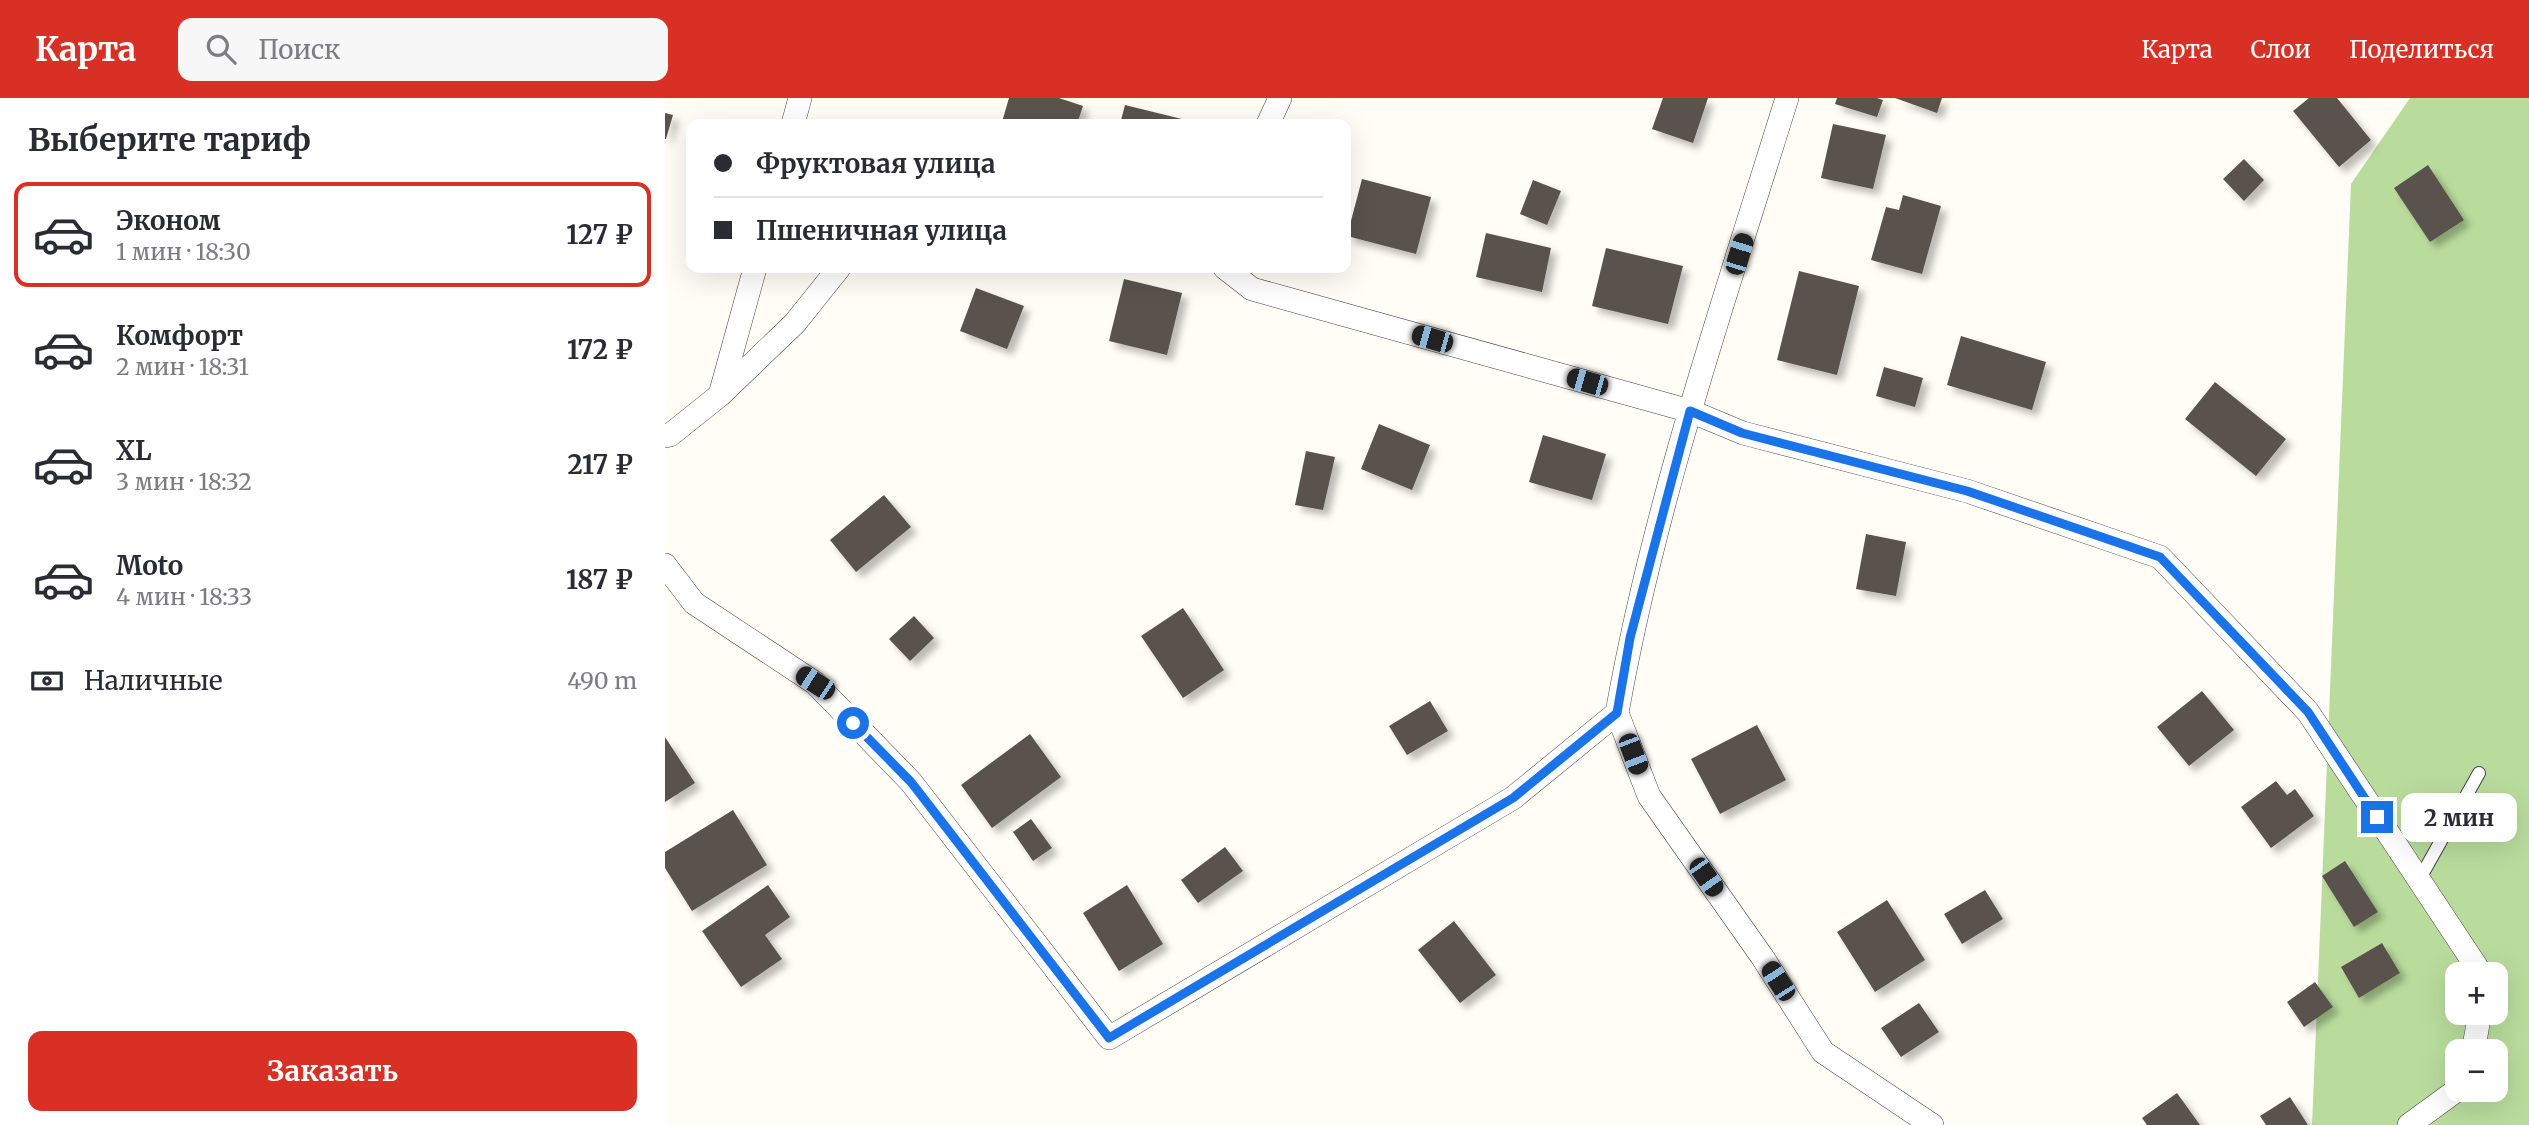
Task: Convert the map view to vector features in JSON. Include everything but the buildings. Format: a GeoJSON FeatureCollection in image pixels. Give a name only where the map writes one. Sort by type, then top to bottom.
{"type":"FeatureCollection","features":[{"type":"Feature","properties":{"kind":"street"},"geometry":{"type":"LineString","coordinates":[[794,119],[800,98]]}},
{"type":"Feature","properties":{"kind":"street"},"geometry":{"type":"LineString","coordinates":[[1270,119],[1280,98]]}},
{"type":"Feature","properties":{"kind":"street"},"geometry":{"type":"LineString","coordinates":[[1787,98],[1690,411],[1630,638],[1617,713],[1649,796],[1763,958],[1823,1052],[1932,1125]]}},
{"type":"Feature","properties":{"kind":"street"},"geometry":{"type":"LineString","coordinates":[[720,395],[754,273]]}},
{"type":"Feature","properties":{"kind":"street"},"geometry":{"type":"LineString","coordinates":[[665,436],[670,435],[720,395],[795,323],[835,273]]}},
{"type":"Feature","properties":{"kind":"street"},"geometry":{"type":"LineString","coordinates":[[1231,273],[1252,289],[1690,411],[1742,433],[1967,491],[2160,557],[2308,712],[2473,962]]}},
{"type":"Feature","properties":{"kind":"street"},"geometry":{"type":"LineString","coordinates":[[665,565],[694,603],[815,683],[911,782],[1109,1038],[1513,798],[1617,713]]}},
{"type":"Feature","properties":{"kind":"street"},"geometry":{"type":"LineString","coordinates":[[2409,1125],[2445,1099]]}},
{"type":"Feature","properties":{"kind":"lane"},"geometry":{"type":"LineString","coordinates":[[2419,880],[2479,773]]}},
{"type":"Feature","properties":{"kind":"green space"},"geometry":{"type":"Polygon","coordinates":[[[2410,98],[2529,98],[2529,1125],[2312,1125],[2351,184],[2410,98]]]}},
{"type":"Feature","properties":{"kind":"route"},"geometry":{"type":"LineString","coordinates":[[853,723],[911,782],[1109,1038],[1513,798],[1617,713],[1630,638],[1690,411],[1742,433],[1967,491],[2160,557],[2308,712],[2377,817]]}}]}
